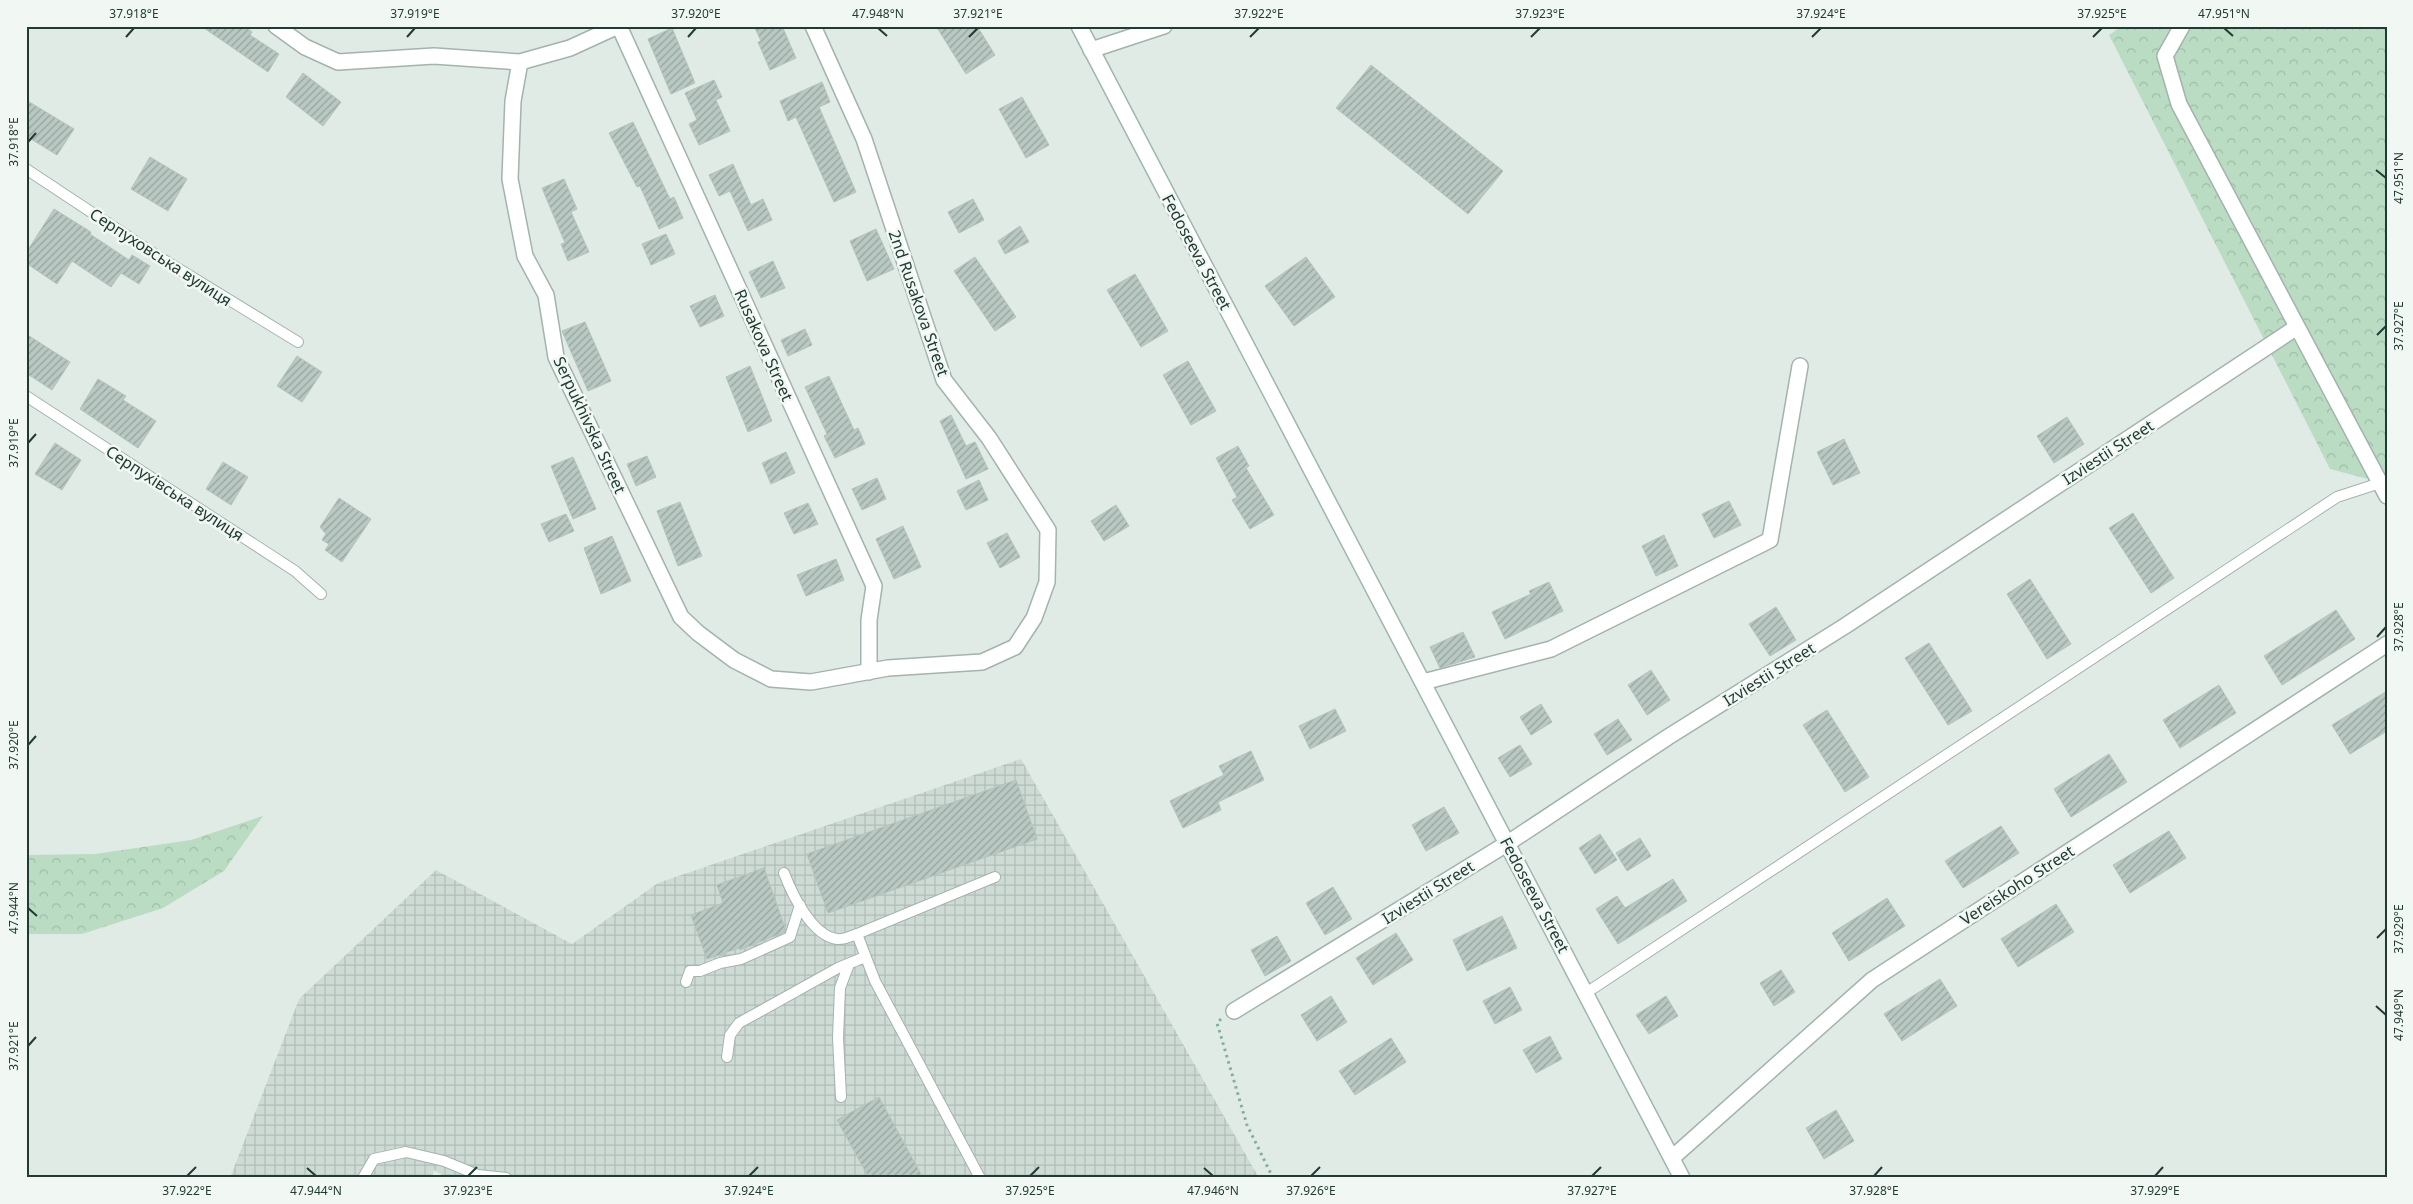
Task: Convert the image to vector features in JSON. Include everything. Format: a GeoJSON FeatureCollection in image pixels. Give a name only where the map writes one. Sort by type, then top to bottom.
{"type":"FeatureCollection","features":[{"type":"Feature","properties":{"kind":"street"},"geometry":{"type":"LineString","coordinates":[[276,26],[305,47],[338,62],[434,56],[520,62],[570,48],[618,26]]}},
{"type":"Feature","properties":{"kind":"street","name":"Rusakova Street"},"geometry":{"type":"LineString","coordinates":[[618,26],[874,586],[869,620],[869,672]]}},
{"type":"Feature","properties":{"kind":"street","name":"2nd Rusakova Street"},"geometry":{"type":"LineString","coordinates":[[681,617],[698,633],[734,660],[771,679],[811,682],[888,668],[982,662],[1015,647],[1034,618],[1047,582],[1048,530],[990,438],[944,380],[864,139],[813,26]]}},
{"type":"Feature","properties":{"kind":"street","name":"Fedoseeva Street"},"geometry":{"type":"LineString","coordinates":[[1079,26],[1682,1178]]}},
{"type":"Feature","properties":{"kind":"street"},"geometry":{"type":"LineString","coordinates":[[1092,50],[1164,26]]}},
{"type":"Feature","properties":{"kind":"street"},"geometry":{"type":"LineString","coordinates":[[2182,26],[2165,56],[2179,104],[2384,489]]}},
{"type":"Feature","properties":{"kind":"street","name":"Serpukhivska Street"},"geometry":{"type":"LineString","coordinates":[[520,62],[513,100],[510,179],[525,256],[546,295],[556,357],[681,617]]}},
{"type":"Feature","properties":{"kind":"street","name":"Izviestii Street"},"geometry":{"type":"LineString","coordinates":[[1234,1011],[1508,843],[1668,737],[1845,626],[2298,327]]}},
{"type":"Feature","properties":{"kind":"street"},"geometry":{"type":"LineString","coordinates":[[1423,682],[1551,649],[1770,540],[1800,366]]}},
{"type":"Feature","properties":{"kind":"street","name":"Vereiskoho Street"},"geometry":{"type":"LineString","coordinates":[[1672,1158],[1872,980],[2387,644]]}},
{"type":"Feature","properties":{"kind":"lane","name":"Серпуховська вулиця"},"geometry":{"type":"LineString","coordinates":[[26,168],[156,255],[298,342]]}},
{"type":"Feature","properties":{"kind":"lane","name":"Серпухівська вулиця"},"geometry":{"type":"LineString","coordinates":[[26,396],[295,571],[321,594]]}},
{"type":"Feature","properties":{"kind":"lane"},"geometry":{"type":"LineString","coordinates":[[1586,993],[2338,497],[2384,489]]}},
{"type":"Feature","properties":{"kind":"lane"},"geometry":{"type":"LineString","coordinates":[[784,872],[792,895],[810,920],[825,935],[838,939],[857,934],[995,877]]}},
{"type":"Feature","properties":{"kind":"lane"},"geometry":{"type":"LineString","coordinates":[[686,982],[690,971],[700,971],[720,963],[742,959],[790,937],[800,905]]}},
{"type":"Feature","properties":{"kind":"lane"},"geometry":{"type":"LineString","coordinates":[[857,934],[875,981],[980,1178]]}},
{"type":"Feature","properties":{"kind":"lane"},"geometry":{"type":"LineString","coordinates":[[727,1057],[730,1035],[739,1023],[767,1006],[865,956]]}},
{"type":"Feature","properties":{"kind":"lane"},"geometry":{"type":"LineString","coordinates":[[841,1097],[838,1038],[840,988],[849,964]]}},
{"type":"Feature","properties":{"kind":"lane"},"geometry":{"type":"LineString","coordinates":[[363,1178],[374,1159],[406,1152],[444,1161],[478,1175],[506,1178]]}},
{"type":"Feature","properties":{"kind":"path"},"geometry":{"type":"LineString","coordinates":[[1234,1011],[1216,1023],[1247,1125],[1273,1178]]}},
{"type":"Feature","properties":{"kind":"shaded area"},"geometry":{"type":"Polygon","coordinates":[[[1021,759],[1259,1178],[447,1178],[434,1170],[432,1178],[230,1178],[299,999],[436,870],[572,944],[658,883],[1021,759]]]}},
{"type":"Feature","properties":{"kind":"green space"},"geometry":{"type":"Polygon","coordinates":[[[2122,26],[2387,26],[2387,484],[2330,469],[2109,35],[2122,26]]]}},
{"type":"Feature","properties":{"kind":"green space"},"geometry":{"type":"Polygon","coordinates":[[[263,816],[224,871],[163,908],[82,934],[26,934],[26,855],[95,854],[191,840],[263,816]]]}},
{"type":"Feature","properties":{"kind":"building"},"geometry":{"type":"Polygon","coordinates":[[[201,26],[244,26],[252,32],[250,35],[279,54],[268,72],[201,26]]]}},
{"type":"Feature","properties":{"kind":"building"},"geometry":{"type":"Polygon","coordinates":[[[754,26],[782,26],[796,58],[770,70],[758,42],[761,41],[754,26]]]}},
{"type":"Feature","properties":{"kind":"building"},"geometry":{"type":"Polygon","coordinates":[[[936,26],[977,26],[995,55],[966,74],[936,26]]]}},
{"type":"Feature","properties":{"kind":"building"},"geometry":{"type":"Polygon","coordinates":[[[672,28],[695,83],[671,94],[648,39],[672,28]]]}},
{"type":"Feature","properties":{"kind":"building"},"geometry":{"type":"Polygon","coordinates":[[[1371,65],[1503,171],[1468,214],[1336,108],[1371,65]]]}},
{"type":"Feature","properties":{"kind":"building"},"geometry":{"type":"Polygon","coordinates":[[[303,73],[341,102],[323,126],[286,97],[303,73]]]}},
{"type":"Feature","properties":{"kind":"building"},"geometry":{"type":"Polygon","coordinates":[[[714,80],[722,97],[716,100],[730,131],[699,145],[689,124],[697,120],[685,93],[714,80]]]}},
{"type":"Feature","properties":{"kind":"building"},"geometry":{"type":"Polygon","coordinates":[[[822,82],[830,102],[819,107],[856,192],[834,202],[796,117],[788,121],[780,101],[822,82]]]}},
{"type":"Feature","properties":{"kind":"building"},"geometry":{"type":"Polygon","coordinates":[[[1022,97],[1049,145],[1026,158],[999,109],[1022,97]]]}},
{"type":"Feature","properties":{"kind":"building"},"geometry":{"type":"Polygon","coordinates":[[[26,100],[74,129],[57,155],[26,136],[26,100]]]}},
{"type":"Feature","properties":{"kind":"building"},"geometry":{"type":"Polygon","coordinates":[[[633,122],[670,199],[674,197],[683,218],[659,229],[640,186],[637,187],[609,133],[633,122]]]}},
{"type":"Feature","properties":{"kind":"building"},"geometry":{"type":"Polygon","coordinates":[[[150,157],[187,179],[168,211],[131,189],[150,157]]]}},
{"type":"Feature","properties":{"kind":"building"},"geometry":{"type":"Polygon","coordinates":[[[733,164],[751,205],[763,199],[772,220],[748,231],[730,191],[719,196],[709,175],[733,164]]]}},
{"type":"Feature","properties":{"kind":"building"},"geometry":{"type":"Polygon","coordinates":[[[564,179],[577,209],[571,212],[589,252],[568,261],[561,244],[565,243],[542,188],[564,179]]]}},
{"type":"Feature","properties":{"kind":"building"},"geometry":{"type":"Polygon","coordinates":[[[973,199],[984,220],[959,233],[948,212],[973,199]]]}},
{"type":"Feature","properties":{"kind":"building"},"geometry":{"type":"Polygon","coordinates":[[[54,209],[91,232],[90,234],[129,260],[132,255],[150,266],[139,284],[121,273],[111,287],[72,261],[57,284],[26,263],[26,253],[54,209]]]}},
{"type":"Feature","properties":{"kind":"building"},"geometry":{"type":"Polygon","coordinates":[[[1020,226],[1029,242],[1005,254],[998,241],[1020,226]]]}},
{"type":"Feature","properties":{"kind":"building"},"geometry":{"type":"Polygon","coordinates":[[[876,229],[894,269],[867,281],[850,241],[876,229]]]}},
{"type":"Feature","properties":{"kind":"building"},"geometry":{"type":"Polygon","coordinates":[[[666,234],[675,254],[651,265],[642,244],[666,234]]]}},
{"type":"Feature","properties":{"kind":"building"},"geometry":{"type":"Polygon","coordinates":[[[975,257],[1016,317],[995,331],[954,271],[975,257]]]}},
{"type":"Feature","properties":{"kind":"building"},"geometry":{"type":"Polygon","coordinates":[[[1306,257],[1335,297],[1294,326],[1265,286],[1306,257]]]}},
{"type":"Feature","properties":{"kind":"building"},"geometry":{"type":"Polygon","coordinates":[[[773,261],[785,288],[761,298],[749,272],[773,261]]]}},
{"type":"Feature","properties":{"kind":"building"},"geometry":{"type":"Polygon","coordinates":[[[1135,274],[1168,331],[1141,347],[1107,290],[1135,274]]]}},
{"type":"Feature","properties":{"kind":"building"},"geometry":{"type":"Polygon","coordinates":[[[715,295],[724,316],[700,327],[690,306],[715,295]]]}},
{"type":"Feature","properties":{"kind":"building"},"geometry":{"type":"Polygon","coordinates":[[[585,322],[611,381],[588,391],[562,331],[585,322]]]}},
{"type":"Feature","properties":{"kind":"building"},"geometry":{"type":"Polygon","coordinates":[[[805,329],[812,345],[788,356],[781,340],[805,329]]]}},
{"type":"Feature","properties":{"kind":"building"},"geometry":{"type":"Polygon","coordinates":[[[26,334],[70,362],[52,390],[26,373],[26,334]]]}},
{"type":"Feature","properties":{"kind":"building"},"geometry":{"type":"Polygon","coordinates":[[[297,356],[322,372],[302,402],[277,386],[297,356]]]}},
{"type":"Feature","properties":{"kind":"building"},"geometry":{"type":"Polygon","coordinates":[[[1188,361],[1216,411],[1191,425],[1163,375],[1188,361]]]}},
{"type":"Feature","properties":{"kind":"building"},"geometry":{"type":"Polygon","coordinates":[[[750,366],[772,421],[748,432],[726,377],[750,366]]]}},
{"type":"Feature","properties":{"kind":"building"},"geometry":{"type":"Polygon","coordinates":[[[829,376],[854,430],[858,428],[865,444],[835,458],[824,436],[827,434],[805,387],[829,376]]]}},
{"type":"Feature","properties":{"kind":"building"},"geometry":{"type":"Polygon","coordinates":[[[98,379],[126,396],[123,400],[156,421],[138,448],[80,409],[98,379]]]}},
{"type":"Feature","properties":{"kind":"building"},"geometry":{"type":"Polygon","coordinates":[[[951,415],[966,446],[975,442],[988,469],[966,479],[940,421],[951,415]]]}},
{"type":"Feature","properties":{"kind":"building"},"geometry":{"type":"Polygon","coordinates":[[[2067,417],[2084,444],[2054,463],[2037,436],[2067,417]]]}},
{"type":"Feature","properties":{"kind":"building"},"geometry":{"type":"Polygon","coordinates":[[[1844,439],[1860,473],[1833,485],[1817,452],[1844,439]]]}},
{"type":"Feature","properties":{"kind":"building"},"geometry":{"type":"Polygon","coordinates":[[[55,443],[81,460],[62,490],[35,474],[55,443]]]}},
{"type":"Feature","properties":{"kind":"building"},"geometry":{"type":"Polygon","coordinates":[[[1238,446],[1249,466],[1246,468],[1274,515],[1250,529],[1232,500],[1237,497],[1216,458],[1238,446]]]}},
{"type":"Feature","properties":{"kind":"building"},"geometry":{"type":"Polygon","coordinates":[[[786,452],[795,473],[771,484],[762,463],[786,452]]]}},
{"type":"Feature","properties":{"kind":"building"},"geometry":{"type":"Polygon","coordinates":[[[647,456],[656,477],[636,486],[627,464],[647,456]]]}},
{"type":"Feature","properties":{"kind":"building"},"geometry":{"type":"Polygon","coordinates":[[[573,457],[596,509],[573,519],[551,466],[573,457]]]}},
{"type":"Feature","properties":{"kind":"building"},"geometry":{"type":"Polygon","coordinates":[[[223,462],[248,477],[231,505],[206,489],[223,462]]]}},
{"type":"Feature","properties":{"kind":"building"},"geometry":{"type":"Polygon","coordinates":[[[877,478],[886,499],[862,510],[852,489],[877,478]]]}},
{"type":"Feature","properties":{"kind":"building"},"geometry":{"type":"Polygon","coordinates":[[[979,480],[988,500],[966,510],[957,491],[979,480]]]}},
{"type":"Feature","properties":{"kind":"building"},"geometry":{"type":"Polygon","coordinates":[[[339,498],[371,519],[342,562],[325,550],[329,544],[322,540],[326,534],[320,527],[339,498]]]}},
{"type":"Feature","properties":{"kind":"building"},"geometry":{"type":"Polygon","coordinates":[[[1729,501],[1741,525],[1714,538],[1702,514],[1729,501]]]}},
{"type":"Feature","properties":{"kind":"building"},"geometry":{"type":"Polygon","coordinates":[[[680,502],[702,556],[678,566],[657,511],[680,502]]]}},
{"type":"Feature","properties":{"kind":"building"},"geometry":{"type":"Polygon","coordinates":[[[808,503],[818,524],[794,534],[784,513],[808,503]]]}},
{"type":"Feature","properties":{"kind":"building"},"geometry":{"type":"Polygon","coordinates":[[[1116,505],[1129,526],[1104,541],[1091,521],[1116,505]]]}},
{"type":"Feature","properties":{"kind":"building"},"geometry":{"type":"Polygon","coordinates":[[[2133,513],[2174,578],[2151,593],[2109,528],[2133,513]]]}},
{"type":"Feature","properties":{"kind":"building"},"geometry":{"type":"Polygon","coordinates":[[[566,514],[574,531],[549,542],[541,524],[566,514]]]}},
{"type":"Feature","properties":{"kind":"building"},"geometry":{"type":"Polygon","coordinates":[[[903,526],[921,567],[894,579],[876,539],[903,526]]]}},
{"type":"Feature","properties":{"kind":"building"},"geometry":{"type":"Polygon","coordinates":[[[1007,533],[1020,557],[1000,568],[987,543],[1007,533]]]}},
{"type":"Feature","properties":{"kind":"building"},"geometry":{"type":"Polygon","coordinates":[[[1664,535],[1678,566],[1656,576],[1642,546],[1664,535]]]}},
{"type":"Feature","properties":{"kind":"building"},"geometry":{"type":"Polygon","coordinates":[[[612,536],[631,581],[601,594],[584,548],[612,536]]]}},
{"type":"Feature","properties":{"kind":"building"},"geometry":{"type":"Polygon","coordinates":[[[836,559],[844,580],[806,596],[797,575],[836,559]]]}},
{"type":"Feature","properties":{"kind":"building"},"geometry":{"type":"Polygon","coordinates":[[[2030,579],[2071,644],[2047,659],[2007,594],[2030,579]]]}},
{"type":"Feature","properties":{"kind":"building"},"geometry":{"type":"Polygon","coordinates":[[[1549,582],[1563,611],[1505,639],[1492,612],[1531,594],[1529,591],[1549,582]]]}},
{"type":"Feature","properties":{"kind":"building"},"geometry":{"type":"Polygon","coordinates":[[[1776,607],[1796,640],[1770,656],[1749,624],[1776,607]]]}},
{"type":"Feature","properties":{"kind":"building"},"geometry":{"type":"Polygon","coordinates":[[[2336,610],[2355,639],[2282,685],[2264,656],[2336,610]]]}},
{"type":"Feature","properties":{"kind":"building"},"geometry":{"type":"Polygon","coordinates":[[[1463,632],[1475,657],[1440,668],[1430,647],[1463,632]]]}},
{"type":"Feature","properties":{"kind":"building"},"geometry":{"type":"Polygon","coordinates":[[[1929,643],[1972,711],[1948,725],[1905,658],[1929,643]]]}},
{"type":"Feature","properties":{"kind":"building"},"geometry":{"type":"Polygon","coordinates":[[[1651,670],[1670,700],[1647,715],[1628,685],[1651,670]]]}},
{"type":"Feature","properties":{"kind":"building"},"geometry":{"type":"Polygon","coordinates":[[[2219,685],[2236,713],[2180,748],[2163,720],[2219,685]]]}},
{"type":"Feature","properties":{"kind":"building"},"geometry":{"type":"Polygon","coordinates":[[[2387,691],[2387,731],[2350,754],[2332,725],[2387,691]]]}},
{"type":"Feature","properties":{"kind":"building"},"geometry":{"type":"Polygon","coordinates":[[[1541,704],[1552,722],[1531,735],[1520,717],[1541,704]]]}},
{"type":"Feature","properties":{"kind":"building"},"geometry":{"type":"Polygon","coordinates":[[[1335,709],[1346,731],[1310,749],[1299,726],[1335,709]]]}},
{"type":"Feature","properties":{"kind":"building"},"geometry":{"type":"Polygon","coordinates":[[[1827,710],[1869,777],[1845,792],[1803,725],[1827,710]]]}},
{"type":"Feature","properties":{"kind":"building"},"geometry":{"type":"Polygon","coordinates":[[[1618,719],[1632,740],[1607,755],[1594,734],[1618,719]]]}},
{"type":"Feature","properties":{"kind":"building"},"geometry":{"type":"Polygon","coordinates":[[[1520,745],[1532,764],[1510,777],[1498,758],[1520,745]]]}},
{"type":"Feature","properties":{"kind":"building"},"geometry":{"type":"Polygon","coordinates":[[[1251,751],[1264,780],[1218,802],[1221,810],[1183,828],[1170,801],[1224,775],[1219,766],[1251,751]]]}},
{"type":"Feature","properties":{"kind":"building"},"geometry":{"type":"Polygon","coordinates":[[[2109,754],[2127,782],[2071,817],[2054,789],[2109,754]]]}},
{"type":"Feature","properties":{"kind":"building"},"geometry":{"type":"Polygon","coordinates":[[[1016,780],[1037,839],[828,913],[807,854],[1016,780]]]}},
{"type":"Feature","properties":{"kind":"building"},"geometry":{"type":"Polygon","coordinates":[[[1444,807],[1459,833],[1426,851],[1412,825],[1444,807]]]}},
{"type":"Feature","properties":{"kind":"building"},"geometry":{"type":"Polygon","coordinates":[[[2001,826],[2019,853],[1963,888],[1945,861],[2001,826]]]}},
{"type":"Feature","properties":{"kind":"building"},"geometry":{"type":"Polygon","coordinates":[[[2169,831],[2186,858],[2130,893],[2113,865],[2169,831]]]}},
{"type":"Feature","properties":{"kind":"building"},"geometry":{"type":"Polygon","coordinates":[[[1600,834],[1617,860],[1595,874],[1579,848],[1600,834]]]}},
{"type":"Feature","properties":{"kind":"building"},"geometry":{"type":"Polygon","coordinates":[[[1640,838],[1651,856],[1627,871],[1616,853],[1640,838]]]}},
{"type":"Feature","properties":{"kind":"building"},"geometry":{"type":"Polygon","coordinates":[[[764,868],[785,928],[784,932],[740,950],[739,948],[707,959],[691,915],[723,903],[717,885],[764,868]]]}},
{"type":"Feature","properties":{"kind":"building"},"geometry":{"type":"Polygon","coordinates":[[[1673,879],[1687,901],[1618,944],[1596,909],[1617,896],[1625,908],[1673,879]]]}},
{"type":"Feature","properties":{"kind":"building"},"geometry":{"type":"Polygon","coordinates":[[[1333,887],[1352,919],[1325,935],[1306,903],[1333,887]]]}},
{"type":"Feature","properties":{"kind":"building"},"geometry":{"type":"Polygon","coordinates":[[[1887,898],[1905,926],[1849,961],[1832,933],[1887,898]]]}},
{"type":"Feature","properties":{"kind":"building"},"geometry":{"type":"Polygon","coordinates":[[[2056,904],[2074,932],[2018,967],[2001,939],[2056,904]]]}},
{"type":"Feature","properties":{"kind":"building"},"geometry":{"type":"Polygon","coordinates":[[[1502,916],[1517,948],[1467,971],[1453,940],[1502,916]]]}},
{"type":"Feature","properties":{"kind":"building"},"geometry":{"type":"Polygon","coordinates":[[[1396,933],[1413,960],[1373,985],[1356,958],[1396,933]]]}},
{"type":"Feature","properties":{"kind":"building"},"geometry":{"type":"Polygon","coordinates":[[[1277,936],[1291,961],[1265,976],[1251,950],[1277,936]]]}},
{"type":"Feature","properties":{"kind":"building"},"geometry":{"type":"Polygon","coordinates":[[[1781,970],[1795,992],[1774,1006],[1760,983],[1781,970]]]}},
{"type":"Feature","properties":{"kind":"building"},"geometry":{"type":"Polygon","coordinates":[[[1940,979],[1957,1006],[1902,1041],[1884,1014],[1940,979]]]}},
{"type":"Feature","properties":{"kind":"building"},"geometry":{"type":"Polygon","coordinates":[[[1510,987],[1522,1010],[1495,1024],[1483,1001],[1510,987]]]}},
{"type":"Feature","properties":{"kind":"building"},"geometry":{"type":"Polygon","coordinates":[[[1331,996],[1347,1022],[1317,1041],[1301,1015],[1331,996]]]}},
{"type":"Feature","properties":{"kind":"building"},"geometry":{"type":"Polygon","coordinates":[[[1666,996],[1678,1016],[1649,1034],[1636,1015],[1666,996]]]}},
{"type":"Feature","properties":{"kind":"building"},"geometry":{"type":"Polygon","coordinates":[[[1550,1036],[1562,1059],[1536,1073],[1523,1050],[1550,1036]]]}},
{"type":"Feature","properties":{"kind":"building"},"geometry":{"type":"Polygon","coordinates":[[[1391,1038],[1406,1062],[1355,1095],[1339,1071],[1391,1038]]]}},
{"type":"Feature","properties":{"kind":"building"},"geometry":{"type":"Polygon","coordinates":[[[879,1097],[923,1178],[869,1178],[837,1120],[879,1097]]]}},
{"type":"Feature","properties":{"kind":"building"},"geometry":{"type":"Polygon","coordinates":[[[1836,1110],[1854,1141],[1824,1159],[1806,1128],[1836,1110]]]}}]}
